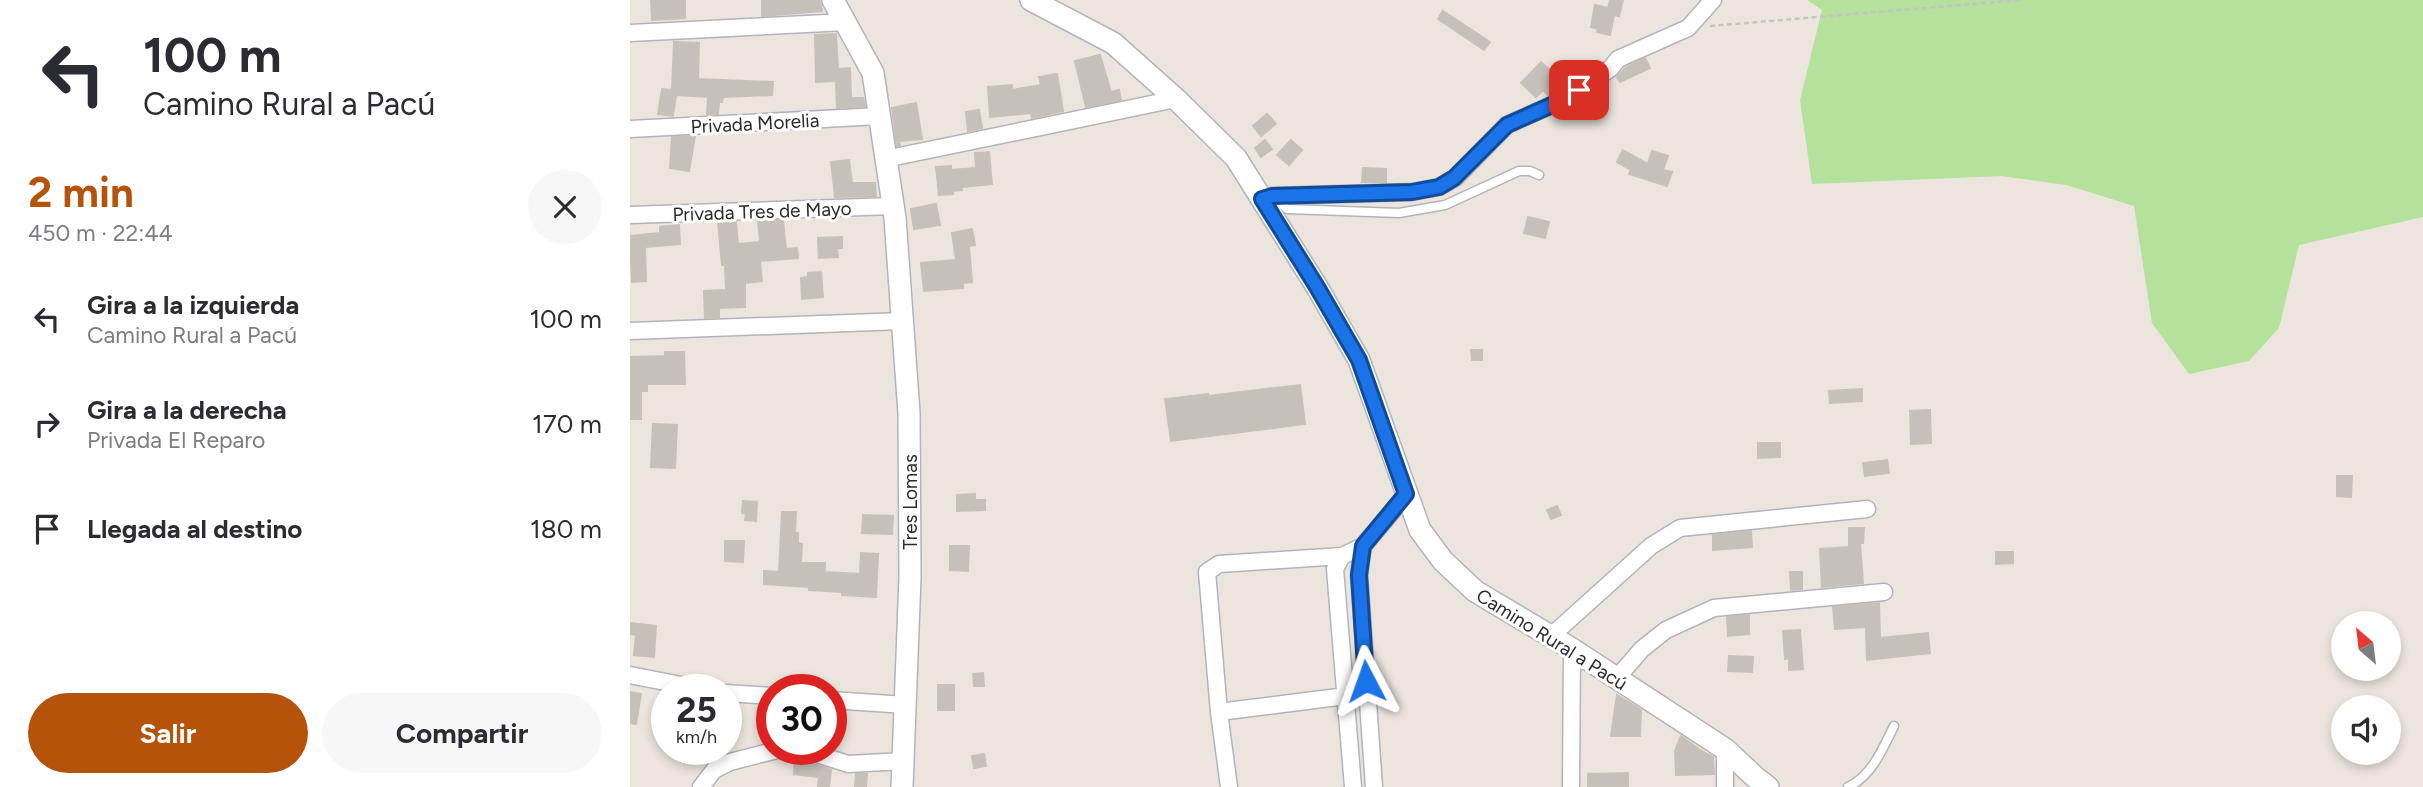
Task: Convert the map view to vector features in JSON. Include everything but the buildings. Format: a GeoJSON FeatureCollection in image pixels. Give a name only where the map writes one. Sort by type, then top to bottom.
{"type":"FeatureCollection","features":[{"type":"Feature","properties":{"kind":"street","name":"Tres Lomas"},"geometry":{"type":"LineString","coordinates":[[832,0],[873,73],[894,212],[909,413],[910,577],[902,787]]}},
{"type":"Feature","properties":{"kind":"street","name":"Camino Rural a Pacú"},"geometry":{"type":"LineString","coordinates":[[1031,0],[1114,43],[1236,158],[1267,197],[1359,360],[1420,530],[1443,561],[1475,591],[1572,649],[1725,749],[1768,787]]}},
{"type":"Feature","properties":{"kind":"street"},"geometry":{"type":"LineString","coordinates":[[1267,197],[1412,192],[1439,187],[1454,178],[1507,125],[1563,100],[1611,68],[1618,59],[1688,28],[1713,0]]}},
{"type":"Feature","properties":{"kind":"street"},"geometry":{"type":"LineString","coordinates":[[630,33],[846,22]]}},
{"type":"Feature","properties":{"kind":"street"},"geometry":{"type":"LineString","coordinates":[[885,159],[1176,99]]}},
{"type":"Feature","properties":{"kind":"street","name":"Privada Morelia"},"geometry":{"type":"LineString","coordinates":[[630,129],[880,116]]}},
{"type":"Feature","properties":{"kind":"street","name":"Privada Tres de Mayo"},"geometry":{"type":"LineString","coordinates":[[630,215],[894,212]]}},
{"type":"Feature","properties":{"kind":"street"},"geometry":{"type":"LineString","coordinates":[[630,331],[902,321]]}},
{"type":"Feature","properties":{"kind":"street"},"geometry":{"type":"LineString","coordinates":[[1229,787],[1219,712],[1207,572],[1219,564],[1342,556],[1363,546],[1406,494]]}},
{"type":"Feature","properties":{"kind":"street"},"geometry":{"type":"LineString","coordinates":[[1550,637],[1651,546],[1679,528],[1867,509]]}},
{"type":"Feature","properties":{"kind":"street"},"geometry":{"type":"LineString","coordinates":[[1363,546],[1359,575],[1374,787]]}},
{"type":"Feature","properties":{"kind":"street"},"geometry":{"type":"LineString","coordinates":[[1342,556],[1335,569],[1353,787]]}},
{"type":"Feature","properties":{"kind":"street"},"geometry":{"type":"LineString","coordinates":[[1616,679],[1642,649],[1666,629],[1714,608],[1884,592]]}},
{"type":"Feature","properties":{"kind":"street"},"geometry":{"type":"LineString","coordinates":[[1571,787],[1572,649]]}},
{"type":"Feature","properties":{"kind":"street"},"geometry":{"type":"LineString","coordinates":[[630,675],[651,679]]}},
{"type":"Feature","properties":{"kind":"street"},"geometry":{"type":"LineString","coordinates":[[1219,712],[1346,696]]}},
{"type":"Feature","properties":{"kind":"street"},"geometry":{"type":"LineString","coordinates":[[847,701],[906,705]]}},
{"type":"Feature","properties":{"kind":"street"},"geometry":{"type":"LineString","coordinates":[[1725,749],[1725,787]]}},
{"type":"Feature","properties":{"kind":"street"},"geometry":{"type":"LineString","coordinates":[[701,787],[714,770],[730,762],[777,750],[805,750],[848,764],[904,761]]}},
{"type":"Feature","properties":{"kind":"lane"},"geometry":{"type":"LineString","coordinates":[[1267,197],[1287,209],[1399,213],[1445,205],[1519,171],[1530,170],[1539,175]]}},
{"type":"Feature","properties":{"kind":"lane"},"geometry":{"type":"LineString","coordinates":[[1848,787],[1858,782],[1877,760],[1894,726]]}},
{"type":"Feature","properties":{"kind":"path"},"geometry":{"type":"LineString","coordinates":[[1688,28],[2021,0]]}},
{"type":"Feature","properties":{"kind":"green space"},"geometry":{"type":"Polygon","coordinates":[[[1807,0],[2423,0],[2423,217],[2299,245],[2279,328],[2249,361],[2189,374],[2152,323],[2134,206],[2066,185],[2002,176],[1812,184],[1800,100],[1822,10],[1807,0]]]}},
{"type":"Feature","properties":{"kind":"route"},"geometry":{"type":"LineString","coordinates":[[1366,681],[1359,575],[1363,546],[1406,494],[1359,360],[1262,199],[1272,196],[1412,192],[1439,187],[1454,178],[1507,125],[1579,90]]}}]}
